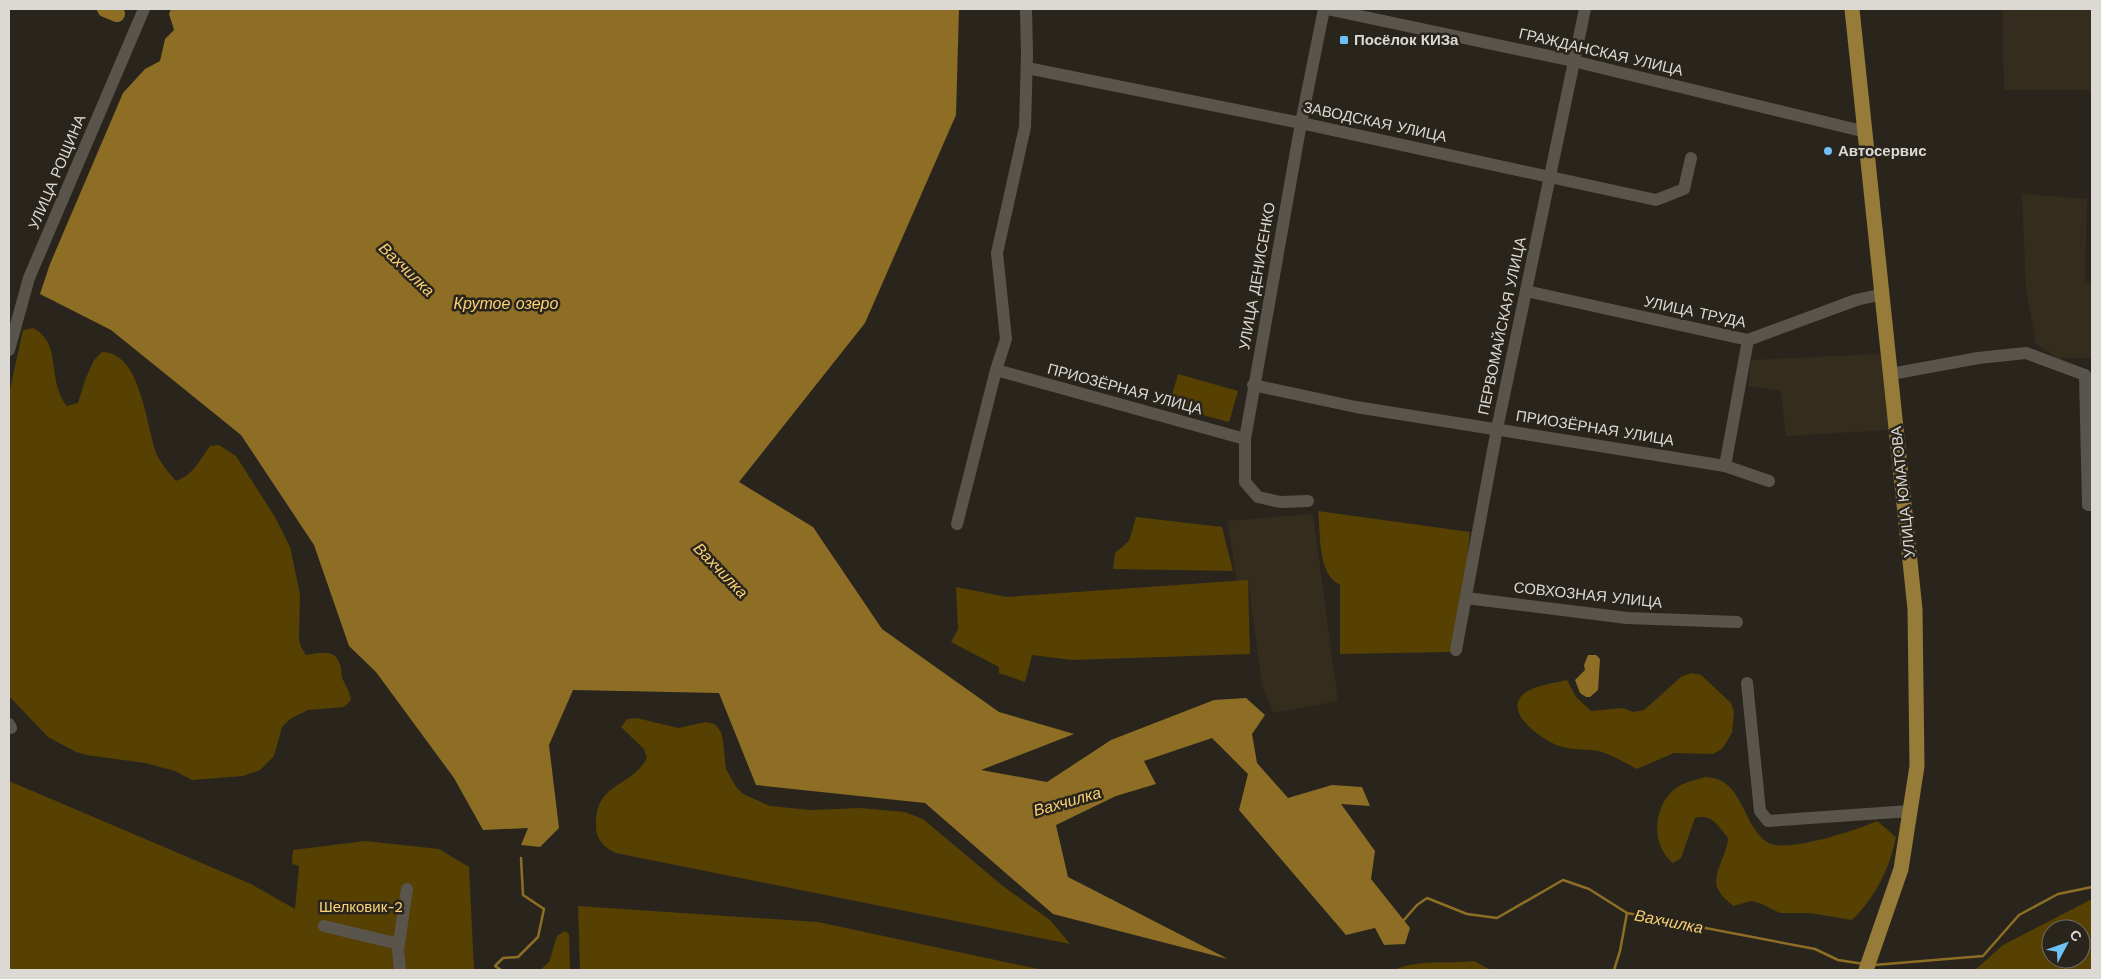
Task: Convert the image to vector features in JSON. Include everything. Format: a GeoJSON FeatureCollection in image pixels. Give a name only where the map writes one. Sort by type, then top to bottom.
{"type":"FeatureCollection","features":[{"type":"Feature","properties":{"kind":"main road","name":"УЛИЦА ЮМАТОВА"},"geometry":{"type":"LineString","coordinates":[[1852,9],[1915,609],[1917,766],[1901,869],[1866,970]]}},
{"type":"Feature","properties":{"kind":"street","name":"УЛИЦА РОЩИНА"},"geometry":{"type":"LineString","coordinates":[[9,350],[10,337],[29,278],[144,9]]}},
{"type":"Feature","properties":{"kind":"street"},"geometry":{"type":"LineString","coordinates":[[958,524],[996,370],[1006,339],[997,253],[1025,127],[1026,9]]}},
{"type":"Feature","properties":{"kind":"street","name":"ГРАЖДАНСКАЯ УЛИЦА"},"geometry":{"type":"LineString","coordinates":[[1326,9],[1573,61],[1866,132]]}},
{"type":"Feature","properties":{"kind":"street","name":"УЛИЦА ДЕНИСЕНКО"},"geometry":{"type":"LineString","coordinates":[[1308,501],[1280,502],[1258,497],[1245,482],[1245,439],[1253,385],[1301,123],[1326,9]]}},
{"type":"Feature","properties":{"kind":"street","name":"ПЕРВОМАЙСКАЯ УЛИЦА"},"geometry":{"type":"LineString","coordinates":[[1456,650],[1497,429],[1585,9]]}},
{"type":"Feature","properties":{"kind":"street","name":"ЗАВОДСКАЯ УЛИЦА"},"geometry":{"type":"LineString","coordinates":[[1027,68],[1301,123],[1656,200],[1684,189],[1691,158]]}},
{"type":"Feature","properties":{"kind":"street","name":"УЛИЦА ТРУДА"},"geometry":{"type":"LineString","coordinates":[[1526,291],[1748,340],[1856,300],[1883,294]]}},
{"type":"Feature","properties":{"kind":"street"},"geometry":{"type":"LineString","coordinates":[[1725,466],[1748,340]]}},
{"type":"Feature","properties":{"kind":"street"},"geometry":{"type":"LineString","coordinates":[[1891,374],[1978,358],[2026,353],[2088,375],[2088,504],[2092,505]]}},
{"type":"Feature","properties":{"kind":"street","name":"ПРИОЗЁРНАЯ УЛИЦА"},"geometry":{"type":"LineString","coordinates":[[996,370],[1245,439]]}},
{"type":"Feature","properties":{"kind":"street","name":"ПРИОЗЁРНАЯ УЛИЦА"},"geometry":{"type":"LineString","coordinates":[[1253,385],[1356,407],[1725,466],[1769,481]]}},
{"type":"Feature","properties":{"kind":"street","name":"СОВХОЗНАЯ УЛИЦА"},"geometry":{"type":"LineString","coordinates":[[1466,598],[1627,618],[1737,622]]}},
{"type":"Feature","properties":{"kind":"street"},"geometry":{"type":"LineString","coordinates":[[1747,683],[1760,811],[1768,821],[1910,811]]}},
{"type":"Feature","properties":{"kind":"street"},"geometry":{"type":"LineString","coordinates":[[400,970],[399,944],[407,889]]}},
{"type":"Feature","properties":{"kind":"street"},"geometry":{"type":"LineString","coordinates":[[324,926],[399,944]]}},
{"type":"Feature","properties":{"kind":"shaded area"},"geometry":{"type":"Polygon","coordinates":[[[2002,9],[2092,9],[2092,93],[2089,90],[2004,90],[2002,9]]]}},
{"type":"Feature","properties":{"kind":"shaded area"},"geometry":{"type":"Polygon","coordinates":[[[2022,194],[2087,199],[2085,280],[2092,286],[2092,358],[2058,358],[2036,344],[2026,288],[2022,194]]]}},
{"type":"Feature","properties":{"kind":"shaded area"},"geometry":{"type":"Polygon","coordinates":[[[1880,354],[1889,430],[1786,436],[1781,391],[1748,386],[1751,360],[1880,354]]]}},
{"type":"Feature","properties":{"kind":"shaded area"},"geometry":{"type":"Polygon","coordinates":[[[1313,514],[1338,701],[1274,713],[1262,686],[1248,581],[1237,581],[1227,521],[1313,514]]]}},
{"type":"Feature","properties":{"kind":"green space"},"geometry":{"type":"Polygon","coordinates":[[[33,328],[48,343],[57,385],[67,406],[78,403],[94,360],[102,352],[115,355],[126,364],[134,377],[157,455],[163,466],[176,481],[192,471],[210,446],[219,445],[236,456],[275,517],[290,547],[300,594],[299,639],[301,647],[306,655],[326,653],[335,656],[341,666],[342,677],[350,693],[351,700],[344,707],[308,710],[290,719],[282,727],[274,756],[260,770],[243,776],[192,780],[175,771],[145,763],[86,755],[76,752],[48,737],[9,696],[9,394],[23,330],[33,328]]]}},
{"type":"Feature","properties":{"kind":"green space"},"geometry":{"type":"Polygon","coordinates":[[[1178,374],[1238,391],[1229,422],[1169,406],[1178,374]]]}},
{"type":"Feature","properties":{"kind":"green space"},"geometry":{"type":"Polygon","coordinates":[[[1318,511],[1470,532],[1464,592],[1450,652],[1340,654],[1340,585],[1327,572],[1324,563],[1321,552],[1318,511]]]}},
{"type":"Feature","properties":{"kind":"green space"},"geometry":{"type":"Polygon","coordinates":[[[1136,517],[1222,527],[1233,571],[1113,569],[1115,553],[1129,541],[1136,517]]]}},
{"type":"Feature","properties":{"kind":"green space"},"geometry":{"type":"Polygon","coordinates":[[[1248,580],[1250,654],[1072,660],[1032,655],[1025,682],[999,673],[999,667],[951,642],[958,629],[956,587],[1007,597],[1248,580]]]}},
{"type":"Feature","properties":{"kind":"green space"},"geometry":{"type":"Polygon","coordinates":[[[1692,673],[1701,675],[1731,703],[1734,712],[1732,733],[1722,749],[1713,754],[1674,753],[1637,769],[1602,752],[1564,748],[1552,743],[1526,724],[1520,716],[1518,708],[1519,700],[1526,692],[1541,686],[1567,680],[1576,697],[1591,711],[1623,708],[1633,712],[1644,710],[1682,676],[1692,673]]]}},
{"type":"Feature","properties":{"kind":"green space"},"geometry":{"type":"Polygon","coordinates":[[[637,718],[678,728],[706,722],[715,724],[721,732],[726,769],[736,787],[743,794],[770,806],[811,810],[860,808],[905,812],[923,819],[1004,887],[1050,920],[1070,944],[612,851],[602,843],[596,832],[597,812],[601,801],[607,793],[631,776],[647,758],[644,749],[621,727],[627,719],[637,718]]]}},
{"type":"Feature","properties":{"kind":"green space"},"geometry":{"type":"Polygon","coordinates":[[[1705,777],[1718,779],[1728,785],[1742,804],[1760,836],[1769,843],[1790,845],[1806,843],[1839,835],[1877,821],[1896,837],[1886,871],[1868,902],[1852,920],[1810,913],[1780,913],[1751,901],[1733,906],[1719,891],[1716,879],[1728,838],[1714,822],[1706,817],[1695,818],[1681,858],[1673,863],[1661,846],[1658,836],[1659,814],[1668,795],[1676,788],[1705,777]]]}},
{"type":"Feature","properties":{"kind":"green space","name":"Шелковик-2"},"geometry":{"type":"Polygon","coordinates":[[[9,781],[251,884],[295,909],[299,866],[292,864],[293,850],[365,841],[439,849],[469,867],[474,970],[9,970],[9,781]]]}},
{"type":"Feature","properties":{"kind":"green space"},"geometry":{"type":"Polygon","coordinates":[[[2092,899],[2092,970],[1975,970],[2003,945],[2041,925],[2041,969],[2091,969],[2091,919],[2053,919],[2092,899]]]}},
{"type":"Feature","properties":{"kind":"green space"},"geometry":{"type":"Polygon","coordinates":[[[578,906],[818,922],[1043,970],[580,970],[578,906]]]}},
{"type":"Feature","properties":{"kind":"green space"},"geometry":{"type":"Polygon","coordinates":[[[565,931],[569,934],[570,970],[540,970],[549,962],[557,936],[565,931]]]}},
{"type":"Feature","properties":{"kind":"green space"},"geometry":{"type":"Polygon","coordinates":[[[1474,961],[1491,970],[1394,970],[1413,964],[1474,961]]]}},
{"type":"Feature","properties":{"kind":"water","name":"Крутое озеро"},"geometry":{"type":"Polygon","coordinates":[[[171,9],[959,9],[956,115],[865,323],[739,482],[813,527],[882,629],[999,712],[1074,734],[981,770],[1047,782],[1111,740],[1214,700],[1246,698],[1265,715],[1252,734],[1257,763],[1288,798],[1332,785],[1362,787],[1370,806],[1341,804],[1375,851],[1371,879],[1410,928],[1405,944],[1384,945],[1375,928],[1346,935],[1239,810],[1248,774],[1212,738],[1144,761],[1156,784],[1116,796],[1056,825],[1068,877],[1228,959],[1053,914],[925,803],[756,785],[719,693],[573,690],[549,745],[559,828],[540,847],[521,845],[528,828],[483,830],[454,778],[376,672],[349,646],[314,545],[241,435],[111,330],[40,294],[50,264],[123,93],[145,69],[160,61],[165,39],[174,30],[169,14],[171,9]]]}},
{"type":"Feature","properties":{"kind":"water"},"geometry":{"type":"Polygon","coordinates":[[[1588,655],[1596,655],[1600,659],[1598,690],[1590,697],[1586,697],[1580,693],[1575,680],[1585,670],[1584,665],[1588,655]]]}},
{"type":"Feature","properties":{"kind":"waterway","name":"Вахчилка"},"geometry":{"type":"LineString","coordinates":[[105,9],[117,14]]}},
{"type":"Feature","properties":{"kind":"waterway"},"geometry":{"type":"LineString","coordinates":[[501,970],[495,966],[503,958],[518,957],[538,937],[544,909],[523,895],[521,858]]}},
{"type":"Feature","properties":{"kind":"waterway","name":"Вахчилка"},"geometry":{"type":"LineString","coordinates":[[1403,921],[1417,905],[1427,898],[1467,914],[1497,918],[1563,880],[1589,889],[1627,913],[1815,949],[1838,960],[1864,964]]}},
{"type":"Feature","properties":{"kind":"waterway","name":"Вахчилка"},"geometry":{"type":"LineString","coordinates":[[1874,965],[1983,956],[2019,915],[2058,894],[2092,887]]}},
{"type":"Feature","properties":{"kind":"waterway"},"geometry":{"type":"LineString","coordinates":[[1614,970],[1620,951],[1627,913]]}},
{"type":"Feature","properties":{"kind":"place","name":"Посёлок КИЗа"},"geometry":{"type":"Point","coordinates":[1344,40]}},
{"type":"Feature","properties":{"kind":"place","name":"Автосервис"},"geometry":{"type":"Point","coordinates":[1828,151]}}]}
